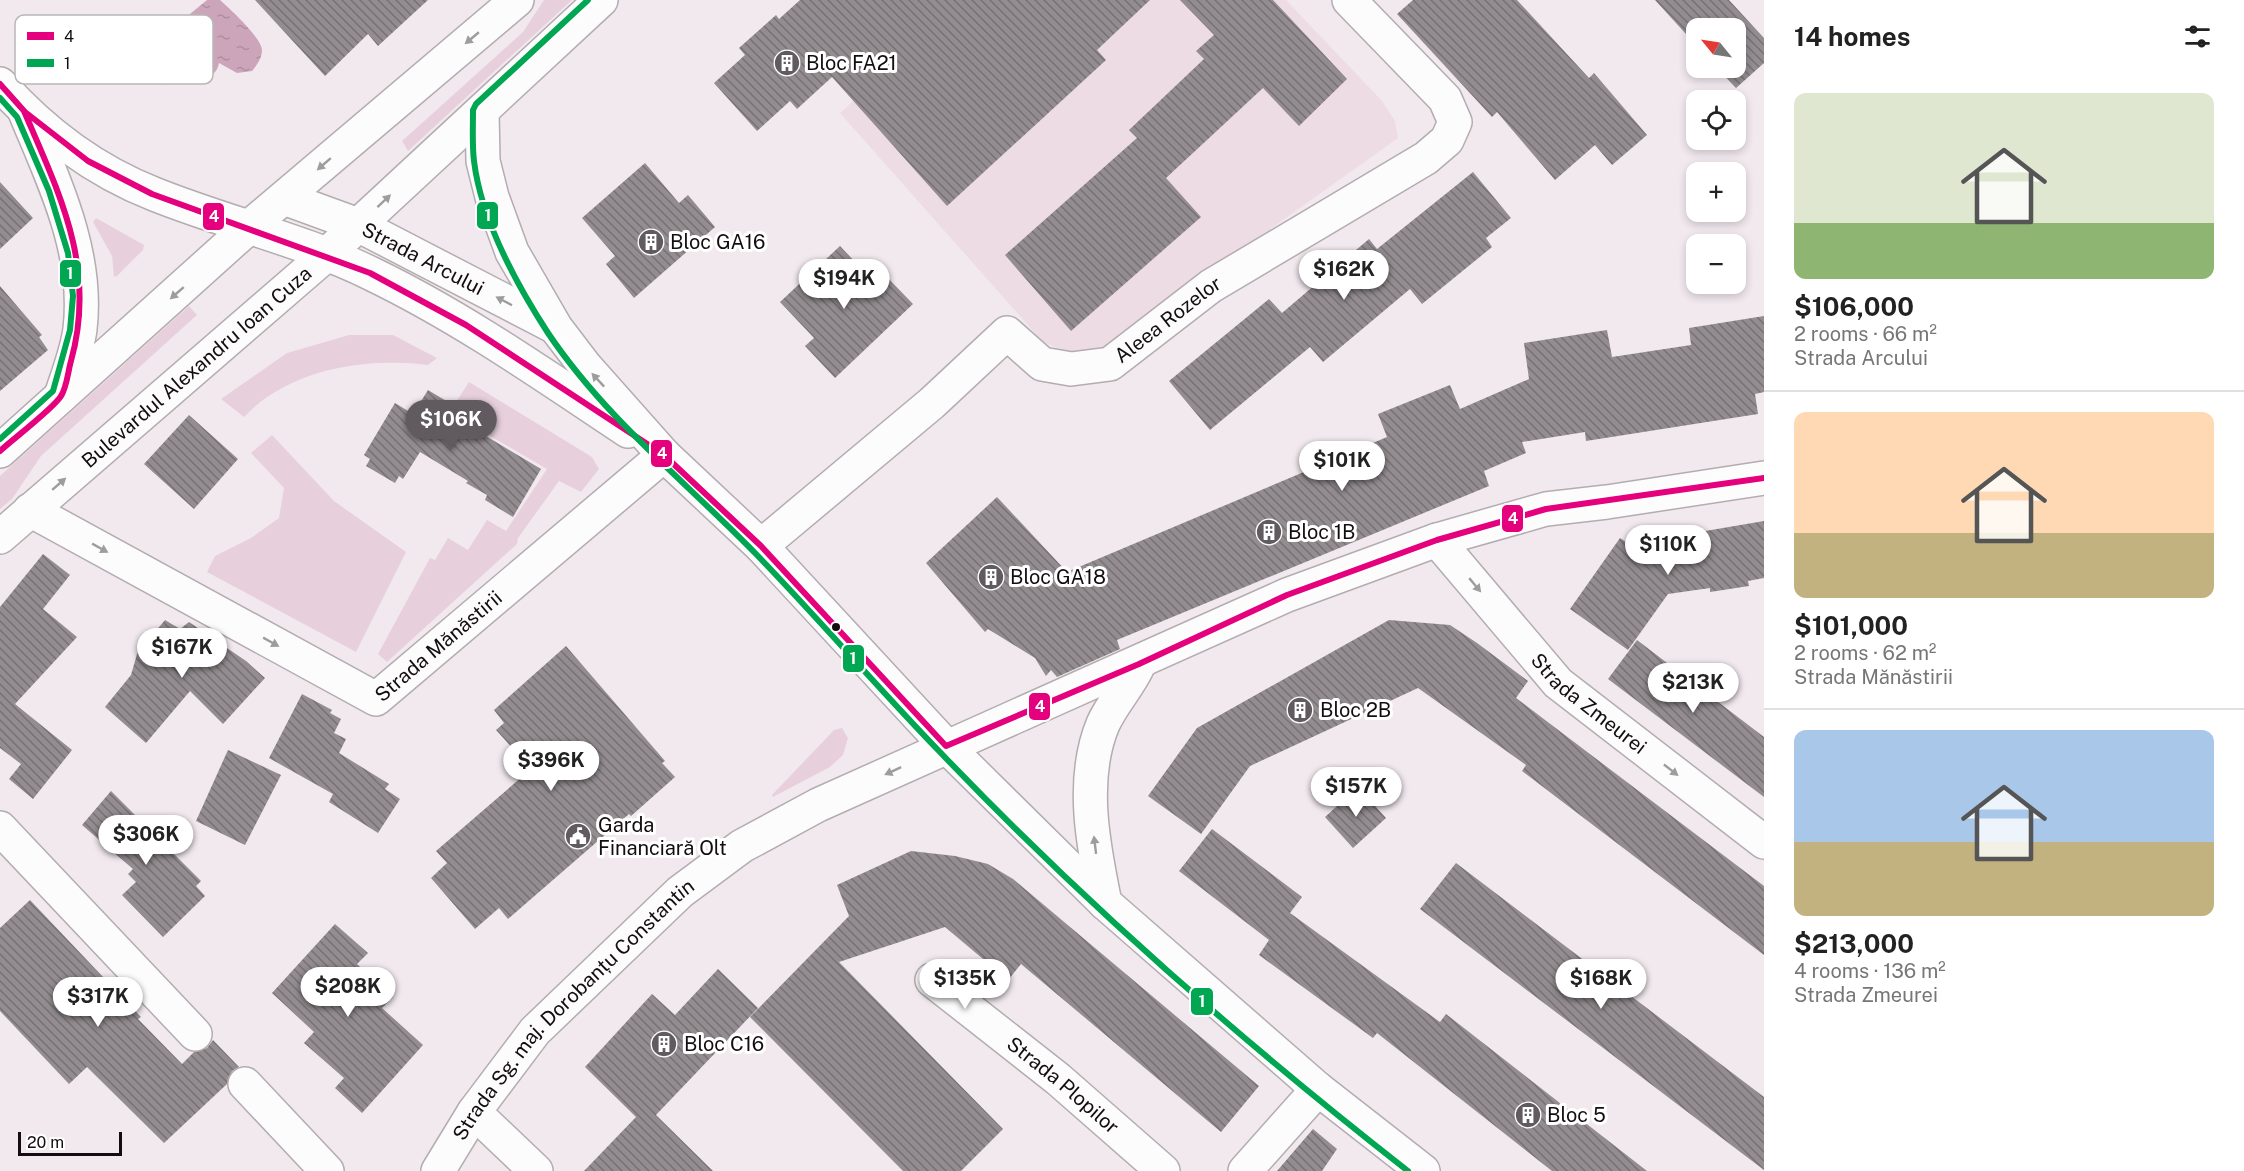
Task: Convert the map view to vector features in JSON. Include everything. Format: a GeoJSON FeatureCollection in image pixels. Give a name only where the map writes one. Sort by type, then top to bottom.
{"type":"FeatureCollection","features":[{"type":"Feature","properties":{"kind":"street"},"geometry":{"type":"LineString","coordinates":[[0,451],[249,227],[517,0]]}},
{"type":"Feature","properties":{"kind":"street","name":"Bulevardul Alexandru Ioan Cuza"},"geometry":{"type":"LineString","coordinates":[[0,537],[326,255],[601,0]]}},
{"type":"Feature","properties":{"kind":"street","name":"Aleea Rozelor"},"geometry":{"type":"LineString","coordinates":[[760,546],[932,403],[1007,333],[1042,364],[1071,369],[1110,364],[1211,286],[1426,158],[1447,140],[1455,122],[1445,99],[1349,0]]}},
{"type":"Feature","properties":{"kind":"street"},"geometry":{"type":"LineString","coordinates":[[0,84],[25,112],[57,188],[77,251],[82,296],[79,332],[61,396]]}},
{"type":"Feature","properties":{"kind":"street","name":"Strada Arcului"},"geometry":{"type":"LineString","coordinates":[[482,111],[482,154],[492,197],[512,252],[556,328],[585,366],[663,455],[760,546],[946,746],[1105,903],[1318,1089],[1423,1171]]}},
{"type":"Feature","properties":{"kind":"street","name":"Strada Arcului"},"geometry":{"type":"LineString","coordinates":[[25,112],[88,161],[152,194],[249,227],[370,273],[466,325],[663,455]]}},
{"type":"Feature","properties":{"kind":"street","name":"Strada Arcului"},"geometry":{"type":"LineString","coordinates":[[284,198],[358,225],[556,328]]}},
{"type":"Feature","properties":{"kind":"street","name":"Strada Mănăstirii"},"geometry":{"type":"LineString","coordinates":[[30,510],[376,699],[663,455]]}},
{"type":"Feature","properties":{"kind":"street"},"geometry":{"type":"LineString","coordinates":[[946,746],[1139,664],[1287,595],[1437,540],[1546,509],[1764,478]]}},
{"type":"Feature","properties":{"kind":"street","name":"Strada Zmeurei"},"geometry":{"type":"LineString","coordinates":[[1437,540],[1558,683],[1764,842]]}},
{"type":"Feature","properties":{"kind":"street"},"geometry":{"type":"LineString","coordinates":[[1105,903],[1093,829],[1090,768],[1102,726],[1114,702],[1139,664]]}},
{"type":"Feature","properties":{"kind":"street","name":"Strada Sg. maj. Dorobanțu Constantin"},"geometry":{"type":"LineString","coordinates":[[438,1171],[474,1112],[535,1031],[680,892],[742,846],[819,805],[946,746]]}},
{"type":"Feature","properties":{"kind":"street"},"geometry":{"type":"LineString","coordinates":[[0,828],[195,1034]]}},
{"type":"Feature","properties":{"kind":"street","name":"Strada Plopilor"},"geometry":{"type":"LineString","coordinates":[[933,980],[1058,1079],[1163,1171]]}},
{"type":"Feature","properties":{"kind":"street"},"geometry":{"type":"LineString","coordinates":[[245,1084],[327,1171]]}},
{"type":"Feature","properties":{"kind":"street"},"geometry":{"type":"LineString","coordinates":[[1245,1171],[1318,1089]]}},
{"type":"Feature","properties":{"kind":"street"},"geometry":{"type":"LineString","coordinates":[[474,1112],[536,1171]]}},
{"type":"Feature","properties":{"kind":"shaded area"},"geometry":{"type":"Polygon","coordinates":[[[544,0],[572,0],[408,151],[402,141],[523,32],[544,0]]]}},
{"type":"Feature","properties":{"kind":"shaded area"},"geometry":{"type":"Polygon","coordinates":[[[963,0],[1286,0],[1382,101],[1395,121],[1398,138],[1101,350],[1074,355],[1043,342],[840,113],[963,0]]]}},
{"type":"Feature","properties":{"kind":"shaded area"},"geometry":{"type":"Polygon","coordinates":[[[96,218],[144,245],[143,250],[114,277],[112,256],[93,222],[96,218]]]}},
{"type":"Feature","properties":{"kind":"shaded area"},"geometry":{"type":"Polygon","coordinates":[[[189,306],[197,315],[41,456],[12,499],[0,509],[0,476],[189,306]]]}},
{"type":"Feature","properties":{"kind":"shaded area"},"geometry":{"type":"Polygon","coordinates":[[[349,335],[393,335],[437,358],[428,365],[379,363],[354,365],[305,377],[262,401],[244,417],[221,399],[287,353],[349,335]]]}},
{"type":"Feature","properties":{"kind":"shaded area"},"geometry":{"type":"Polygon","coordinates":[[[469,382],[592,457],[599,469],[581,492],[559,481],[518,538],[517,544],[387,662],[378,654],[430,558],[435,560],[448,538],[468,550],[487,520],[506,531],[547,469],[485,433],[491,423],[456,402],[469,382]]]}},
{"type":"Feature","properties":{"kind":"shaded area"},"geometry":{"type":"Polygon","coordinates":[[[272,435],[334,501],[406,552],[356,652],[207,572],[215,556],[251,538],[279,518],[284,488],[251,453],[272,435]]]}},
{"type":"Feature","properties":{"kind":"shaded area"},"geometry":{"type":"Polygon","coordinates":[[[842,728],[848,738],[843,755],[830,767],[773,797],[772,795],[834,730],[842,728]]]}},
{"type":"Feature","properties":{"kind":"water"},"geometry":{"type":"Polygon","coordinates":[[[207,0],[220,0],[251,31],[260,44],[261,56],[252,71],[237,73],[219,63],[213,74],[213,15],[189,15],[207,0]]]}},
{"type":"Feature","properties":{"kind":"building"},"geometry":{"type":"Polygon","coordinates":[[[255,0],[428,0],[378,46],[368,34],[325,76],[255,0]]]}},
{"type":"Feature","properties":{"kind":"building"},"geometry":{"type":"Polygon","coordinates":[[[800,0],[1150,0],[1097,50],[1106,60],[947,206],[832,77],[797,109],[790,101],[757,131],[714,83],[745,55],[739,48],[776,15],[779,19],[800,0]]]}},
{"type":"Feature","properties":{"kind":"building"},"geometry":{"type":"Polygon","coordinates":[[[1180,0],[1273,0],[1347,79],[1299,126],[1263,88],[1166,178],[1201,217],[1071,331],[1005,255],[1137,138],[1129,130],[1204,59],[1196,51],[1214,35],[1180,0]]]}},
{"type":"Feature","properties":{"kind":"building"},"geometry":{"type":"Polygon","coordinates":[[[1413,0],[1517,0],[1589,78],[1594,73],[1647,135],[1612,165],[1595,145],[1555,180],[1497,112],[1492,117],[1397,14],[1413,0]]]}},
{"type":"Feature","properties":{"kind":"building"},"geometry":{"type":"Polygon","coordinates":[[[1655,0],[1729,0],[1746,18],[1686,18],[1686,34],[1655,0]]]}},
{"type":"Feature","properties":{"kind":"building"},"geometry":{"type":"Polygon","coordinates":[[[1746,18],[1764,38],[1764,63],[1736,88],[1726,78],[1746,78],[1746,18]]]}},
{"type":"Feature","properties":{"kind":"building","name":"Bloc GA16"},"geometry":{"type":"Polygon","coordinates":[[[645,163],[679,203],[688,195],[715,227],[634,298],[606,264],[615,256],[582,218],[645,163]]]}},
{"type":"Feature","properties":{"kind":"building"},"geometry":{"type":"Polygon","coordinates":[[[1473,172],[1511,218],[1486,238],[1492,247],[1422,304],[1410,289],[1323,362],[1310,347],[1210,430],[1169,381],[1269,299],[1282,313],[1369,239],[1377,249],[1473,172]]]}},
{"type":"Feature","properties":{"kind":"building"},"geometry":{"type":"Polygon","coordinates":[[[0,182],[33,218],[0,249],[0,182]]]}},
{"type":"Feature","properties":{"kind":"building"},"geometry":{"type":"Polygon","coordinates":[[[840,246],[874,282],[884,274],[913,304],[835,378],[805,346],[814,338],[780,302],[840,246]]]}},
{"type":"Feature","properties":{"kind":"building"},"geometry":{"type":"Polygon","coordinates":[[[0,286],[42,335],[39,337],[48,350],[0,391],[0,286]]]}},
{"type":"Feature","properties":{"kind":"building"},"geometry":{"type":"Polygon","coordinates":[[[1764,316],[1764,392],[1755,394],[1758,414],[1586,441],[1585,432],[1522,442],[1526,453],[1484,471],[1489,486],[1117,640],[1120,649],[1057,677],[1051,670],[1046,676],[1035,658],[988,629],[985,632],[926,563],[997,497],[1067,572],[1387,437],[1378,414],[1450,385],[1460,409],[1529,379],[1524,343],[1607,330],[1612,357],[1691,345],[1689,328],[1764,316]]]}},
{"type":"Feature","properties":{"kind":"building"},"geometry":{"type":"Polygon","coordinates":[[[428,390],[486,425],[481,433],[541,469],[513,517],[485,500],[487,495],[466,483],[468,481],[420,452],[403,479],[399,476],[395,483],[366,466],[370,459],[364,455],[395,403],[413,414],[428,390]]]}},
{"type":"Feature","properties":{"kind":"building"},"geometry":{"type":"Polygon","coordinates":[[[189,415],[238,459],[194,509],[144,464],[189,415]]]}},
{"type":"Feature","properties":{"kind":"building"},"geometry":{"type":"Polygon","coordinates":[[[1764,521],[1764,578],[1748,581],[1749,586],[1710,592],[1710,588],[1668,594],[1628,650],[1570,609],[1620,538],[1629,544],[1764,521]]]}},
{"type":"Feature","properties":{"kind":"building"},"geometry":{"type":"Polygon","coordinates":[[[43,554],[70,575],[43,609],[77,637],[15,704],[72,750],[33,799],[9,779],[21,764],[0,748],[0,607],[43,554]]]}},
{"type":"Feature","properties":{"kind":"building"},"geometry":{"type":"Polygon","coordinates":[[[165,620],[180,629],[189,622],[246,661],[265,678],[223,724],[190,691],[146,743],[105,707],[131,675],[137,654],[165,620]]]}},
{"type":"Feature","properties":{"kind":"building","name":"Bloc 2B"},"geometry":{"type":"Polygon","coordinates":[[[1389,620],[1450,625],[1477,643],[1528,681],[1516,698],[1764,886],[1764,955],[1522,771],[1526,765],[1418,688],[1250,766],[1201,834],[1148,796],[1197,728],[1389,620]]]}},
{"type":"Feature","properties":{"kind":"building"},"geometry":{"type":"Polygon","coordinates":[[[1637,640],[1764,737],[1764,797],[1608,679],[1637,640]]]}},
{"type":"Feature","properties":{"kind":"building"},"geometry":{"type":"Polygon","coordinates":[[[566,646],[665,761],[662,763],[675,777],[508,919],[499,908],[475,929],[431,878],[447,863],[436,851],[531,769],[496,730],[504,723],[494,710],[566,646]]]}},
{"type":"Feature","properties":{"kind":"building"},"geometry":{"type":"Polygon","coordinates":[[[302,694],[332,710],[330,713],[341,719],[334,733],[346,739],[339,753],[389,784],[385,789],[400,799],[378,833],[329,802],[333,794],[269,758],[302,694]]]}},
{"type":"Feature","properties":{"kind":"building"},"geometry":{"type":"Polygon","coordinates":[[[228,750],[281,775],[245,845],[196,821],[228,750]]]}},
{"type":"Feature","properties":{"kind":"building"},"geometry":{"type":"Polygon","coordinates":[[[1358,787],[1386,818],[1353,848],[1325,817],[1358,787]]]}},
{"type":"Feature","properties":{"kind":"building"},"geometry":{"type":"Polygon","coordinates":[[[111,791],[201,881],[196,886],[205,896],[163,937],[122,895],[136,882],[128,874],[133,869],[82,825],[111,791]]]}},
{"type":"Feature","properties":{"kind":"building"},"geometry":{"type":"Polygon","coordinates":[[[1212,829],[1302,897],[1290,913],[1440,1022],[1446,1014],[1647,1171],[1552,1171],[1377,1033],[1373,1038],[1259,955],[1269,940],[1179,871],[1212,829]]]}},
{"type":"Feature","properties":{"kind":"building"},"geometry":{"type":"Polygon","coordinates":[[[911,851],[955,856],[988,864],[1013,879],[1259,1086],[1221,1132],[1021,964],[1008,980],[945,927],[839,962],[1003,1129],[961,1171],[903,1171],[750,1017],[849,916],[837,885],[911,851]]]}},
{"type":"Feature","properties":{"kind":"building"},"geometry":{"type":"Polygon","coordinates":[[[1456,863],[1764,1097],[1764,1170],[1420,909],[1456,863]]]}},
{"type":"Feature","properties":{"kind":"building"},"geometry":{"type":"Polygon","coordinates":[[[30,900],[141,1017],[138,1019],[182,1064],[194,1052],[207,1048],[213,1040],[239,1067],[232,1071],[227,1084],[164,1143],[87,1067],[69,1084],[0,1011],[0,928],[30,900]]]}},
{"type":"Feature","properties":{"kind":"building"},"geometry":{"type":"Polygon","coordinates":[[[335,924],[368,953],[357,964],[393,997],[382,1008],[423,1045],[362,1113],[335,1088],[344,1078],[304,1043],[314,1032],[272,993],[335,924]]]}},
{"type":"Feature","properties":{"kind":"building","name":"Bloc C16"},"geometry":{"type":"Polygon","coordinates":[[[718,969],[758,1008],[656,1115],[713,1171],[584,1171],[636,1117],[585,1067],[652,994],[675,1015],[718,969]]]}},
{"type":"Feature","properties":{"kind":"building"},"geometry":{"type":"Polygon","coordinates":[[[1313,1129],[1337,1149],[1322,1171],[1277,1171],[1313,1129]]]}},
{"type":"Feature","properties":{"kind":"transit line","name":"1"},"geometry":{"type":"LineString","coordinates":[[588,0],[476,104],[473,110],[474,161],[484,206],[513,273],[548,333],[570,364],[620,421],[756,554],[916,727],[1050,863],[1225,1021],[1408,1171]]}},
{"type":"Feature","properties":{"kind":"transit line","name":"4"},"geometry":{"type":"LineString","coordinates":[[0,84],[25,112],[88,161],[152,194],[370,273],[466,325],[664,455],[761,546],[946,746],[1139,664],[1287,595],[1437,540],[1546,509],[1764,478]]}},
{"type":"Feature","properties":{"kind":"transit line","name":"1"},"geometry":{"type":"LineString","coordinates":[[0,98],[17,117],[49,191],[68,253],[73,296],[70,330],[53,391],[0,439]]}},
{"type":"Feature","properties":{"kind":"transit line","name":"4"},"geometry":{"type":"LineString","coordinates":[[0,451],[42,416],[61,396],[66,384],[78,327],[80,295],[71,233],[62,202],[24,111]]}},
{"type":"Feature","properties":{"kind":"place","name":"Bloc FA21"},"geometry":{"type":"Point","coordinates":[787,63]}},
{"type":"Feature","properties":{"kind":"place","name":"Bloc GA16"},"geometry":{"type":"Point","coordinates":[651,242]}},
{"type":"Feature","properties":{"kind":"place","name":"Bloc 1B"},"geometry":{"type":"Point","coordinates":[1269,532]}},
{"type":"Feature","properties":{"kind":"place","name":"Bloc GA18"},"geometry":{"type":"Point","coordinates":[991,577]}},
{"type":"Feature","properties":{"kind":"place","name":"Bloc 2B"},"geometry":{"type":"Point","coordinates":[1300,710]}},
{"type":"Feature","properties":{"kind":"place","name":"Garda Financiară Olt"},"geometry":{"type":"Point","coordinates":[578,836]}},
{"type":"Feature","properties":{"kind":"place","name":"Bloc C16"},"geometry":{"type":"Point","coordinates":[664,1044]}},
{"type":"Feature","properties":{"kind":"place","name":"Bloc 5"},"geometry":{"type":"Point","coordinates":[1528,1115]}}]}
